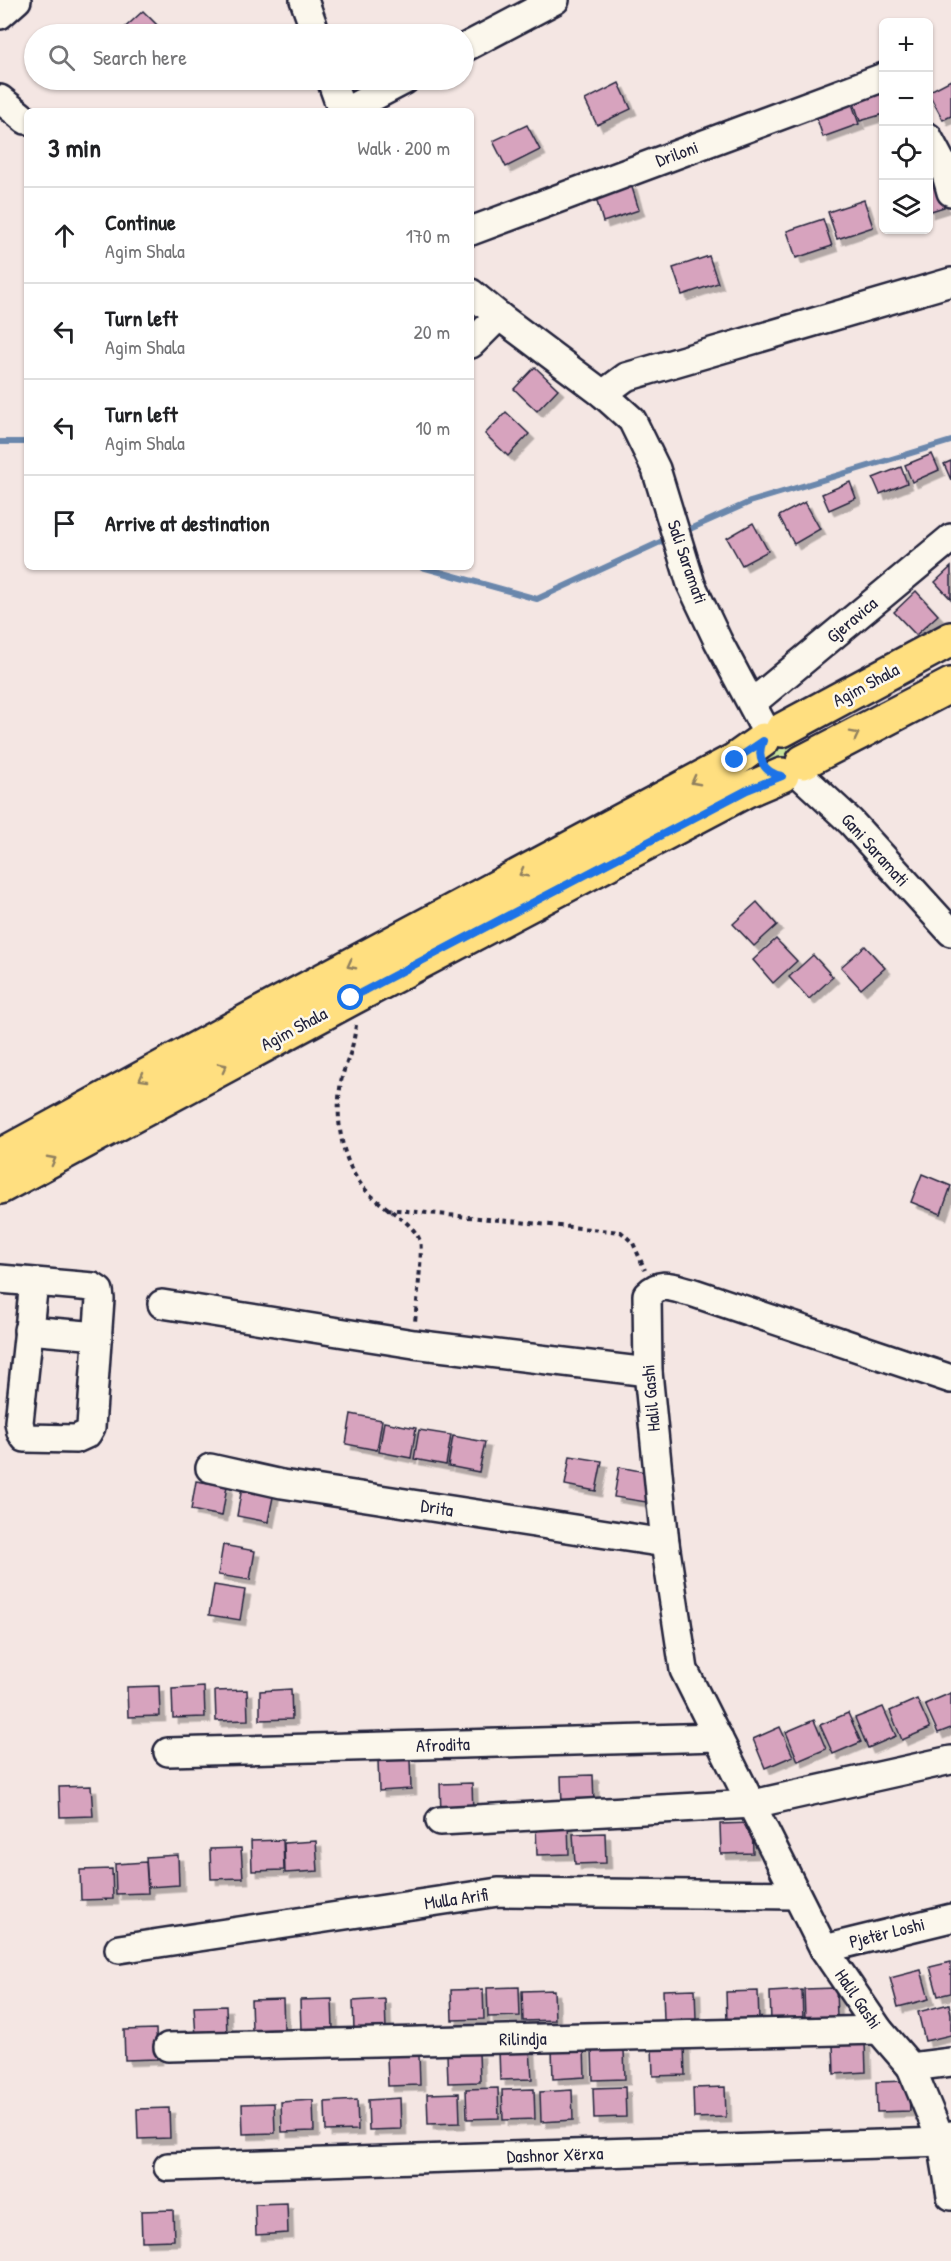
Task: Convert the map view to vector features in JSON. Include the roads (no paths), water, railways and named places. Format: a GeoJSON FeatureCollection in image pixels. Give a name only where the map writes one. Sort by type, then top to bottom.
{"type":"FeatureCollection","features":[{"type":"Feature","properties":{"kind":"main road","name":"Agim Shala"},"geometry":{"type":"LineString","coordinates":[[0,1156],[735,760],[771,735],[951,639]]}},
{"type":"Feature","properties":{"kind":"main road","name":"Agim Shala"},"geometry":{"type":"LineString","coordinates":[[0,1187],[351,998],[747,790],[794,769],[951,685]]}},
{"type":"Feature","properties":{"kind":"main road"},"geometry":{"type":"LineString","coordinates":[[771,735],[759,754],[761,762],[771,773],[794,769]]}},
{"type":"Feature","properties":{"kind":"street"},"geometry":{"type":"LineString","coordinates":[[0,15],[17,0]]}},
{"type":"Feature","properties":{"kind":"street"},"geometry":{"type":"LineString","coordinates":[[304,0],[312,24]]}},
{"type":"Feature","properties":{"kind":"street"},"geometry":{"type":"LineString","coordinates":[[474,43],[555,0]]}},
{"type":"Feature","properties":{"kind":"street","name":"Driloni"},"geometry":{"type":"LineString","coordinates":[[474,230],[879,79]]}},
{"type":"Feature","properties":{"kind":"street"},"geometry":{"type":"LineString","coordinates":[[335,90],[343,108]]}},
{"type":"Feature","properties":{"kind":"street"},"geometry":{"type":"LineString","coordinates":[[350,108],[385,90]]}},
{"type":"Feature","properties":{"kind":"street"},"geometry":{"type":"LineString","coordinates":[[0,99],[24,118]]}},
{"type":"Feature","properties":{"kind":"street"},"geometry":{"type":"LineString","coordinates":[[933,146],[944,167],[951,192]]}},
{"type":"Feature","properties":{"kind":"street"},"geometry":{"type":"LineString","coordinates":[[603,393],[626,377],[951,282]]}},
{"type":"Feature","properties":{"kind":"street","name":"Sali Saramati"},"geometry":{"type":"LineString","coordinates":[[474,295],[603,393],[632,420],[657,469],[691,584],[752,703],[771,735]]}},
{"type":"Feature","properties":{"kind":"street"},"geometry":{"type":"LineString","coordinates":[[474,341],[499,316]]}},
{"type":"Feature","properties":{"kind":"street","name":"Gjeravica"},"geometry":{"type":"LineString","coordinates":[[752,703],[951,538]]}},
{"type":"Feature","properties":{"kind":"street","name":"Gani Saramati"},"geometry":{"type":"LineString","coordinates":[[794,769],[851,822],[951,932]]}},
{"type":"Feature","properties":{"kind":"street"},"geometry":{"type":"LineString","coordinates":[[0,1279],[93,1287],[99,1291],[91,1427],[87,1434],[76,1439],[25,1438],[21,1432],[19,1422],[33,1282]]}},
{"type":"Feature","properties":{"kind":"street","name":"Halil Gashi"},"geometry":{"type":"LineString","coordinates":[[951,1379],[691,1292],[663,1285],[654,1288],[647,1295],[648,1372],[665,1543],[684,1670],[824,1949],[879,2030],[911,2067],[946,2138],[951,2196]]}},
{"type":"Feature","properties":{"kind":"street"},"geometry":{"type":"LineString","coordinates":[[162,1304],[414,1344],[648,1372]]}},
{"type":"Feature","properties":{"kind":"street"},"geometry":{"type":"LineString","coordinates":[[28,1330],[98,1336]]}},
{"type":"Feature","properties":{"kind":"street","name":"Drita"},"geometry":{"type":"LineString","coordinates":[[210,1468],[282,1484],[665,1543]]}},
{"type":"Feature","properties":{"kind":"street","name":"Afrodita"},"geometry":{"type":"LineString","coordinates":[[168,1752],[718,1737]]}},
{"type":"Feature","properties":{"kind":"street"},"geometry":{"type":"LineString","coordinates":[[440,1821],[753,1804],[951,1760]]}},
{"type":"Feature","properties":{"kind":"street","name":"Mulla Arifi"},"geometry":{"type":"LineString","coordinates":[[119,1949],[498,1892],[796,1895]]}},
{"type":"Feature","properties":{"kind":"street","name":"Pjetër Loshi"},"geometry":{"type":"LineString","coordinates":[[824,1949],[951,1918]]}},
{"type":"Feature","properties":{"kind":"street","name":"Rilindja"},"geometry":{"type":"LineString","coordinates":[[168,2047],[879,2030]]}},
{"type":"Feature","properties":{"kind":"street"},"geometry":{"type":"LineString","coordinates":[[911,2067],[951,2062]]}},
{"type":"Feature","properties":{"kind":"street","name":"Dashnor Xërxa"},"geometry":{"type":"LineString","coordinates":[[168,2167],[946,2138]]}},
{"type":"Feature","properties":{"kind":"waterway"},"geometry":{"type":"LineString","coordinates":[[683,532],[750,502],[951,441]]}},
{"type":"Feature","properties":{"kind":"waterway"},"geometry":{"type":"LineString","coordinates":[[0,442],[24,442]]}},
{"type":"Feature","properties":{"kind":"waterway"},"geometry":{"type":"LineString","coordinates":[[433,570],[537,599],[671,537]]}}]}
